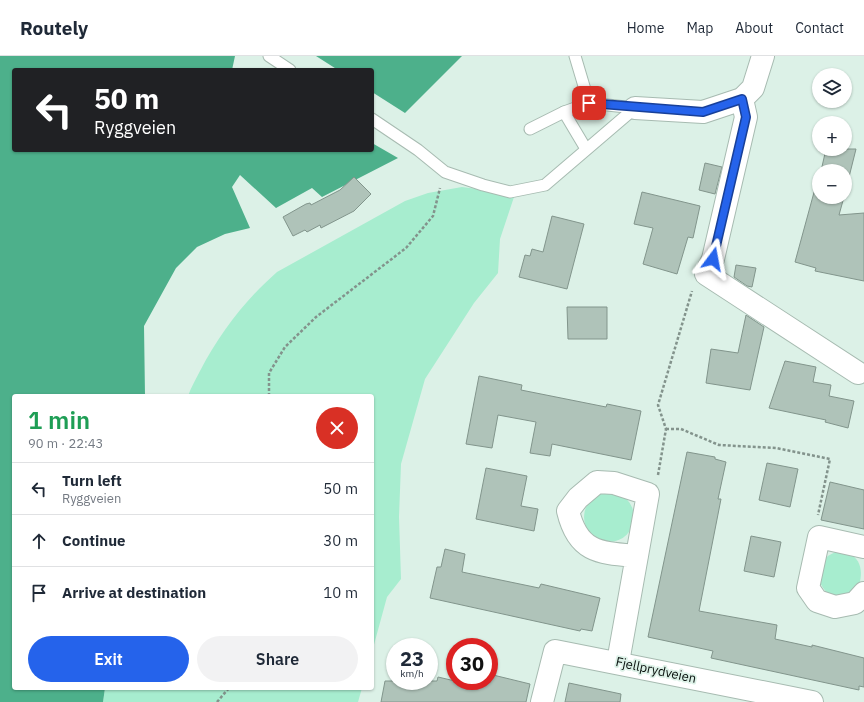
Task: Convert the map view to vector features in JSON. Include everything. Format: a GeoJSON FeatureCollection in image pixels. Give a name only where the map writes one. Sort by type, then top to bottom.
{"type":"FeatureCollection","features":[{"type":"Feature","properties":{"kind":"street"},"geometry":{"type":"LineString","coordinates":[[635,108],[703,112],[742,99],[753,88],[763,56]]}},
{"type":"Feature","properties":{"kind":"street"},"geometry":{"type":"LineString","coordinates":[[742,99],[746,117],[713,259],[706,274],[858,373]]}},
{"type":"Feature","properties":{"kind":"street"},"geometry":{"type":"LineString","coordinates":[[618,662],[637,556],[648,494],[614,483],[597,482],[578,498],[568,511],[572,526],[585,544],[602,553],[637,556]]}},
{"type":"Feature","properties":{"kind":"street"},"geometry":{"type":"LineString","coordinates":[[864,547],[819,537],[808,588],[817,601],[835,607],[855,603],[864,593]]}},
{"type":"Feature","properties":{"kind":"street","name":"Fjellprydveien"},"geometry":{"type":"LineString","coordinates":[[542,702],[555,650],[810,702]]}},
{"type":"Feature","properties":{"kind":"lane"},"geometry":{"type":"LineString","coordinates":[[269,56],[287,68]]}},
{"type":"Feature","properties":{"kind":"lane"},"geometry":{"type":"LineString","coordinates":[[575,56],[589,103]]}},
{"type":"Feature","properties":{"kind":"lane"},"geometry":{"type":"LineString","coordinates":[[530,129],[564,112],[589,103],[635,108]]}},
{"type":"Feature","properties":{"kind":"lane"},"geometry":{"type":"LineString","coordinates":[[374,120],[418,150],[445,172],[510,192],[545,185],[635,108]]}},
{"type":"Feature","properties":{"kind":"lane"},"geometry":{"type":"LineString","coordinates":[[564,112],[586,149]]}},
{"type":"Feature","properties":{"kind":"path"},"geometry":{"type":"LineString","coordinates":[[269,394],[269,373],[285,347],[316,317],[406,248],[433,216],[445,172]]}},
{"type":"Feature","properties":{"kind":"path"},"geometry":{"type":"LineString","coordinates":[[648,494],[656,485],[666,429],[658,405],[693,289],[706,274]]}},
{"type":"Feature","properties":{"kind":"path"},"geometry":{"type":"LineString","coordinates":[[666,429],[681,429],[720,446],[776,448],[830,459],[816,525],[819,537]]}},
{"type":"Feature","properties":{"kind":"path"},"geometry":{"type":"LineString","coordinates":[[217,702],[227,690]]}},
{"type":"Feature","properties":{"kind":"shaded area"},"geometry":{"type":"Polygon","coordinates":[[[0,56],[235,56],[232,68],[12,68],[12,152],[374,152],[374,144],[398,158],[322,197],[312,188],[276,208],[240,175],[232,187],[250,228],[225,234],[197,247],[176,268],[144,326],[145,394],[12,394],[12,690],[105,690],[103,702],[0,702],[0,56]]]}},
{"type":"Feature","properties":{"kind":"shaded area"},"geometry":{"type":"Polygon","coordinates":[[[316,56],[462,56],[405,113],[374,93],[374,68],[335,68],[316,56]]]}},
{"type":"Feature","properties":{"kind":"shaded area"},"geometry":{"type":"Polygon","coordinates":[[[462,187],[515,194],[500,239],[498,273],[474,303],[425,379],[401,464],[399,517],[401,579],[387,597],[374,645],[374,394],[189,394],[208,357],[225,330],[254,294],[277,272],[405,201],[428,193],[462,187]]]}},
{"type":"Feature","properties":{"kind":"shaded area"},"geometry":{"type":"Polygon","coordinates":[[[604,492],[614,492],[627,499],[634,512],[634,522],[627,535],[614,542],[604,542],[595,538],[588,531],[584,522],[584,512],[588,503],[595,496],[604,492]]]}},
{"type":"Feature","properties":{"kind":"shaded area"},"geometry":{"type":"Polygon","coordinates":[[[842,551],[849,553],[858,561],[861,578],[857,591],[833,597],[821,584],[819,570],[821,563],[826,557],[833,553],[842,551]]]}},
{"type":"Feature","properties":{"kind":"shaded area"},"geometry":{"type":"Polygon","coordinates":[[[105,690],[361,690],[358,702],[103,702],[105,690]]]}},
{"type":"Feature","properties":{"kind":"building"},"geometry":{"type":"Polygon","coordinates":[[[852,149],[856,149],[852,165],[823,164],[824,156],[852,156],[852,149]]]}},
{"type":"Feature","properties":{"kind":"building"},"geometry":{"type":"Polygon","coordinates":[[[705,163],[722,167],[715,194],[699,190],[705,163]]]}},
{"type":"Feature","properties":{"kind":"building"},"geometry":{"type":"Polygon","coordinates":[[[354,177],[371,194],[354,211],[321,228],[320,225],[307,232],[305,230],[293,236],[283,217],[306,204],[310,203],[311,205],[340,190],[354,177]]]}},
{"type":"Feature","properties":{"kind":"building"},"geometry":{"type":"Polygon","coordinates":[[[642,192],[700,206],[693,238],[688,237],[677,274],[643,264],[653,228],[634,224],[642,192]]]}},
{"type":"Feature","properties":{"kind":"building"},"geometry":{"type":"Polygon","coordinates":[[[812,200],[812,204],[842,204],[839,215],[864,213],[864,281],[815,271],[816,268],[795,262],[812,200]]]}},
{"type":"Feature","properties":{"kind":"building"},"geometry":{"type":"Polygon","coordinates":[[[552,216],[584,224],[567,289],[519,277],[525,255],[530,256],[532,249],[543,252],[552,216]]]}},
{"type":"Feature","properties":{"kind":"building"},"geometry":{"type":"Polygon","coordinates":[[[736,265],[756,268],[752,287],[747,286],[734,277],[736,265]]]}},
{"type":"Feature","properties":{"kind":"building"},"geometry":{"type":"Polygon","coordinates":[[[567,307],[607,307],[607,339],[568,339],[567,307]]]}},
{"type":"Feature","properties":{"kind":"building"},"geometry":{"type":"Polygon","coordinates":[[[746,315],[764,327],[750,390],[706,383],[711,349],[738,353],[746,315]]]}},
{"type":"Feature","properties":{"kind":"building"},"geometry":{"type":"Polygon","coordinates":[[[785,361],[816,367],[813,382],[831,385],[829,396],[854,401],[848,428],[825,422],[826,420],[769,408],[785,361]]]}},
{"type":"Feature","properties":{"kind":"building"},"geometry":{"type":"Polygon","coordinates":[[[479,376],[522,385],[521,390],[606,407],[607,404],[641,411],[631,460],[552,444],[550,456],[530,453],[536,422],[498,415],[492,448],[466,444],[479,376]]]}},
{"type":"Feature","properties":{"kind":"building"},"geometry":{"type":"Polygon","coordinates":[[[687,452],[715,457],[715,459],[726,462],[718,499],[721,499],[699,611],[777,625],[775,639],[812,647],[812,645],[864,658],[864,687],[859,686],[859,690],[711,658],[713,651],[648,637],[687,452]]]}},
{"type":"Feature","properties":{"kind":"building"},"geometry":{"type":"Polygon","coordinates":[[[767,463],[798,469],[790,507],[759,500],[767,463]]]}},
{"type":"Feature","properties":{"kind":"building"},"geometry":{"type":"Polygon","coordinates":[[[486,468],[527,476],[521,506],[538,509],[534,531],[476,519],[486,468]]]}},
{"type":"Feature","properties":{"kind":"building"},"geometry":{"type":"Polygon","coordinates":[[[830,482],[864,490],[864,529],[821,520],[830,482]]]}},
{"type":"Feature","properties":{"kind":"building"},"geometry":{"type":"Polygon","coordinates":[[[751,536],[781,542],[774,577],[744,571],[751,536]]]}},
{"type":"Feature","properties":{"kind":"building"},"geometry":{"type":"Polygon","coordinates":[[[445,549],[465,554],[462,572],[539,588],[541,584],[600,598],[592,631],[581,629],[580,631],[430,598],[437,567],[441,567],[445,549]]]}},
{"type":"Feature","properties":{"kind":"building"},"geometry":{"type":"Polygon","coordinates":[[[498,676],[530,684],[526,702],[381,702],[385,681],[386,690],[438,690],[438,677],[446,679],[446,690],[498,690],[498,676]]]}},
{"type":"Feature","properties":{"kind":"building"},"geometry":{"type":"Polygon","coordinates":[[[569,683],[621,694],[620,702],[565,702],[569,683]]]}},
{"type":"Feature","properties":{"kind":"route"},"geometry":{"type":"LineString","coordinates":[[589,103],[635,108],[703,112],[742,99],[746,117],[713,259]]}}]}
